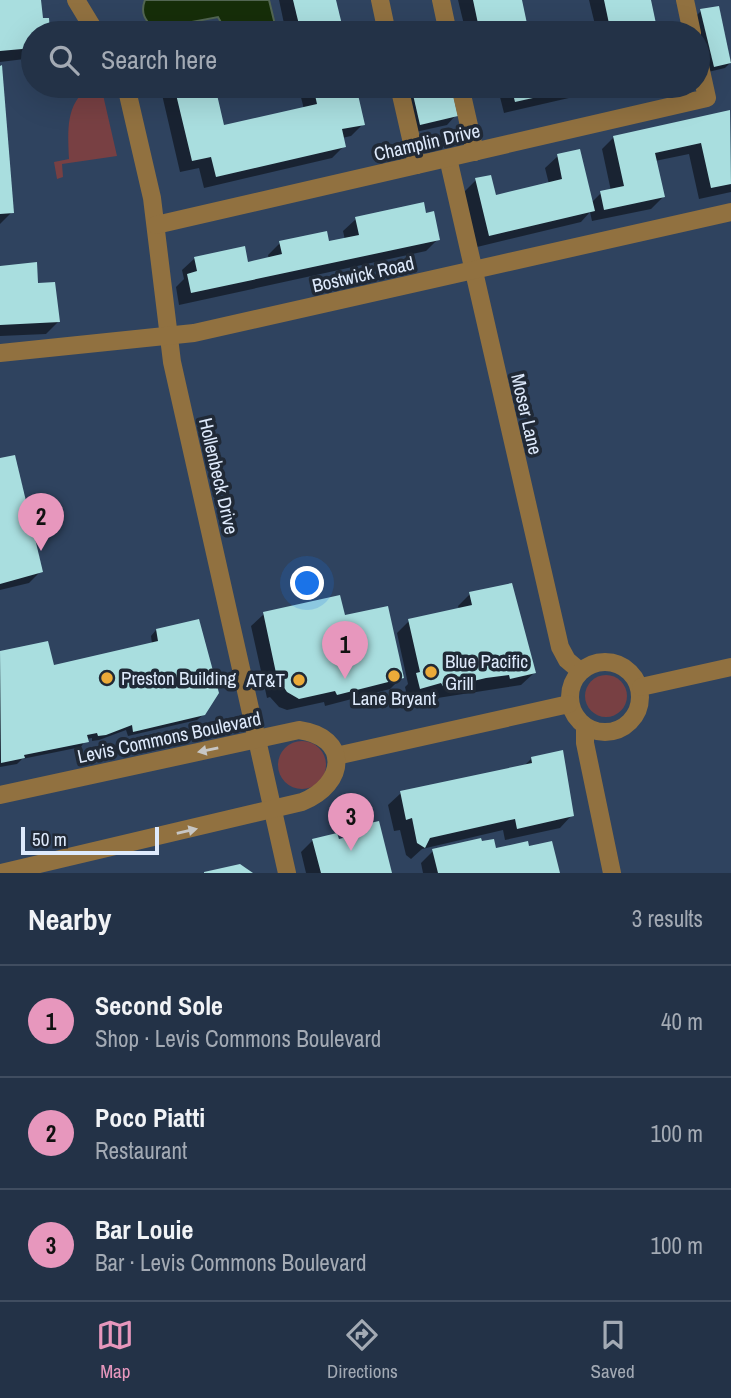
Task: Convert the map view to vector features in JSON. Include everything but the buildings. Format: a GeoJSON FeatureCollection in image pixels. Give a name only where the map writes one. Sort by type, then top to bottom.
{"type":"FeatureCollection","features":[{"type":"Feature","properties":{"kind":"street"},"geometry":{"type":"LineString","coordinates":[[76,0],[89,21]]}},
{"type":"Feature","properties":{"kind":"street"},"geometry":{"type":"LineString","coordinates":[[380,0],[384,21]]}},
{"type":"Feature","properties":{"kind":"street"},"geometry":{"type":"LineString","coordinates":[[441,0],[445,21]]}},
{"type":"Feature","properties":{"kind":"street"},"geometry":{"type":"LineString","coordinates":[[685,0],[689,21]]}},
{"type":"Feature","properties":{"kind":"street","name":"Hollenbeck Drive"},"geometry":{"type":"LineString","coordinates":[[129,98],[156,225],[174,371],[287,873]]}},
{"type":"Feature","properties":{"kind":"street"},"geometry":{"type":"LineString","coordinates":[[402,98],[417,165]]}},
{"type":"Feature","properties":{"kind":"street"},"geometry":{"type":"LineString","coordinates":[[463,98],[475,152]]}},
{"type":"Feature","properties":{"kind":"street","name":"Champlin Drive"},"geometry":{"type":"LineString","coordinates":[[156,225],[707,98]]}},
{"type":"Feature","properties":{"kind":"street","name":"Moser Lane"},"geometry":{"type":"LineString","coordinates":[[448,158],[561,647],[567,660],[580,671]]}},
{"type":"Feature","properties":{"kind":"street","name":"Bostwick Road"},"geometry":{"type":"LineString","coordinates":[[0,353],[169,336],[731,212]]}},
{"type":"Feature","properties":{"kind":"street"},"geometry":{"type":"LineString","coordinates":[[603,662],[619,665],[636,676],[641,687],[637,711],[623,727],[608,732],[585,727],[577,720],[569,704],[570,688],[580,671],[603,662]]}},
{"type":"Feature","properties":{"kind":"street"},"geometry":{"type":"LineString","coordinates":[[641,687],[731,667]]}},
{"type":"Feature","properties":{"kind":"street"},"geometry":{"type":"LineString","coordinates":[[1,873],[273,811],[318,795],[330,785],[336,773],[336,756],[569,704]]}},
{"type":"Feature","properties":{"kind":"street"},"geometry":{"type":"LineString","coordinates":[[585,727],[585,743],[612,873]]}},
{"type":"Feature","properties":{"kind":"street","name":"Levis Commons Boulevard"},"geometry":{"type":"LineString","coordinates":[[0,795],[299,730],[310,731],[330,745],[336,756]]}},
{"type":"Feature","properties":{"kind":"shaded area"},"geometry":{"type":"Polygon","coordinates":[[[145,0],[269,0],[274,21],[220,21],[218,17],[197,21],[147,21],[143,9],[145,0]]]}},
{"type":"Feature","properties":{"kind":"shaded area"},"geometry":{"type":"Polygon","coordinates":[[[78,98],[104,98],[117,156],[62,164],[63,177],[57,179],[54,162],[69,159],[70,118],[78,98]]]}},
{"type":"Feature","properties":{"kind":"shaded area"},"geometry":{"type":"Polygon","coordinates":[[[606,675],[621,681],[627,696],[621,711],[606,717],[591,711],[585,696],[591,681],[606,675]]]}},
{"type":"Feature","properties":{"kind":"shaded area"},"geometry":{"type":"Polygon","coordinates":[[[302,741],[319,748],[326,765],[319,782],[302,789],[285,782],[278,765],[285,748],[302,741]]]}},
{"type":"Feature","properties":{"kind":"place","name":"Poco Piatti"},"geometry":{"type":"Point","coordinates":[41,551]}},
{"type":"Feature","properties":{"kind":"place","name":"Blue Pacific Grill"},"geometry":{"type":"Point","coordinates":[431,672]}},
{"type":"Feature","properties":{"kind":"place","name":"Lane Bryant"},"geometry":{"type":"Point","coordinates":[394,676]}},
{"type":"Feature","properties":{"kind":"place","name":"Preston Building"},"geometry":{"type":"Point","coordinates":[107,678]}},
{"type":"Feature","properties":{"kind":"place","name":"Second Sole"},"geometry":{"type":"Point","coordinates":[345,679]}},
{"type":"Feature","properties":{"kind":"place","name":"AT&T"},"geometry":{"type":"Point","coordinates":[299,680]}},
{"type":"Feature","properties":{"kind":"place","name":"Bar Louie"},"geometry":{"type":"Point","coordinates":[351,851]}}]}
